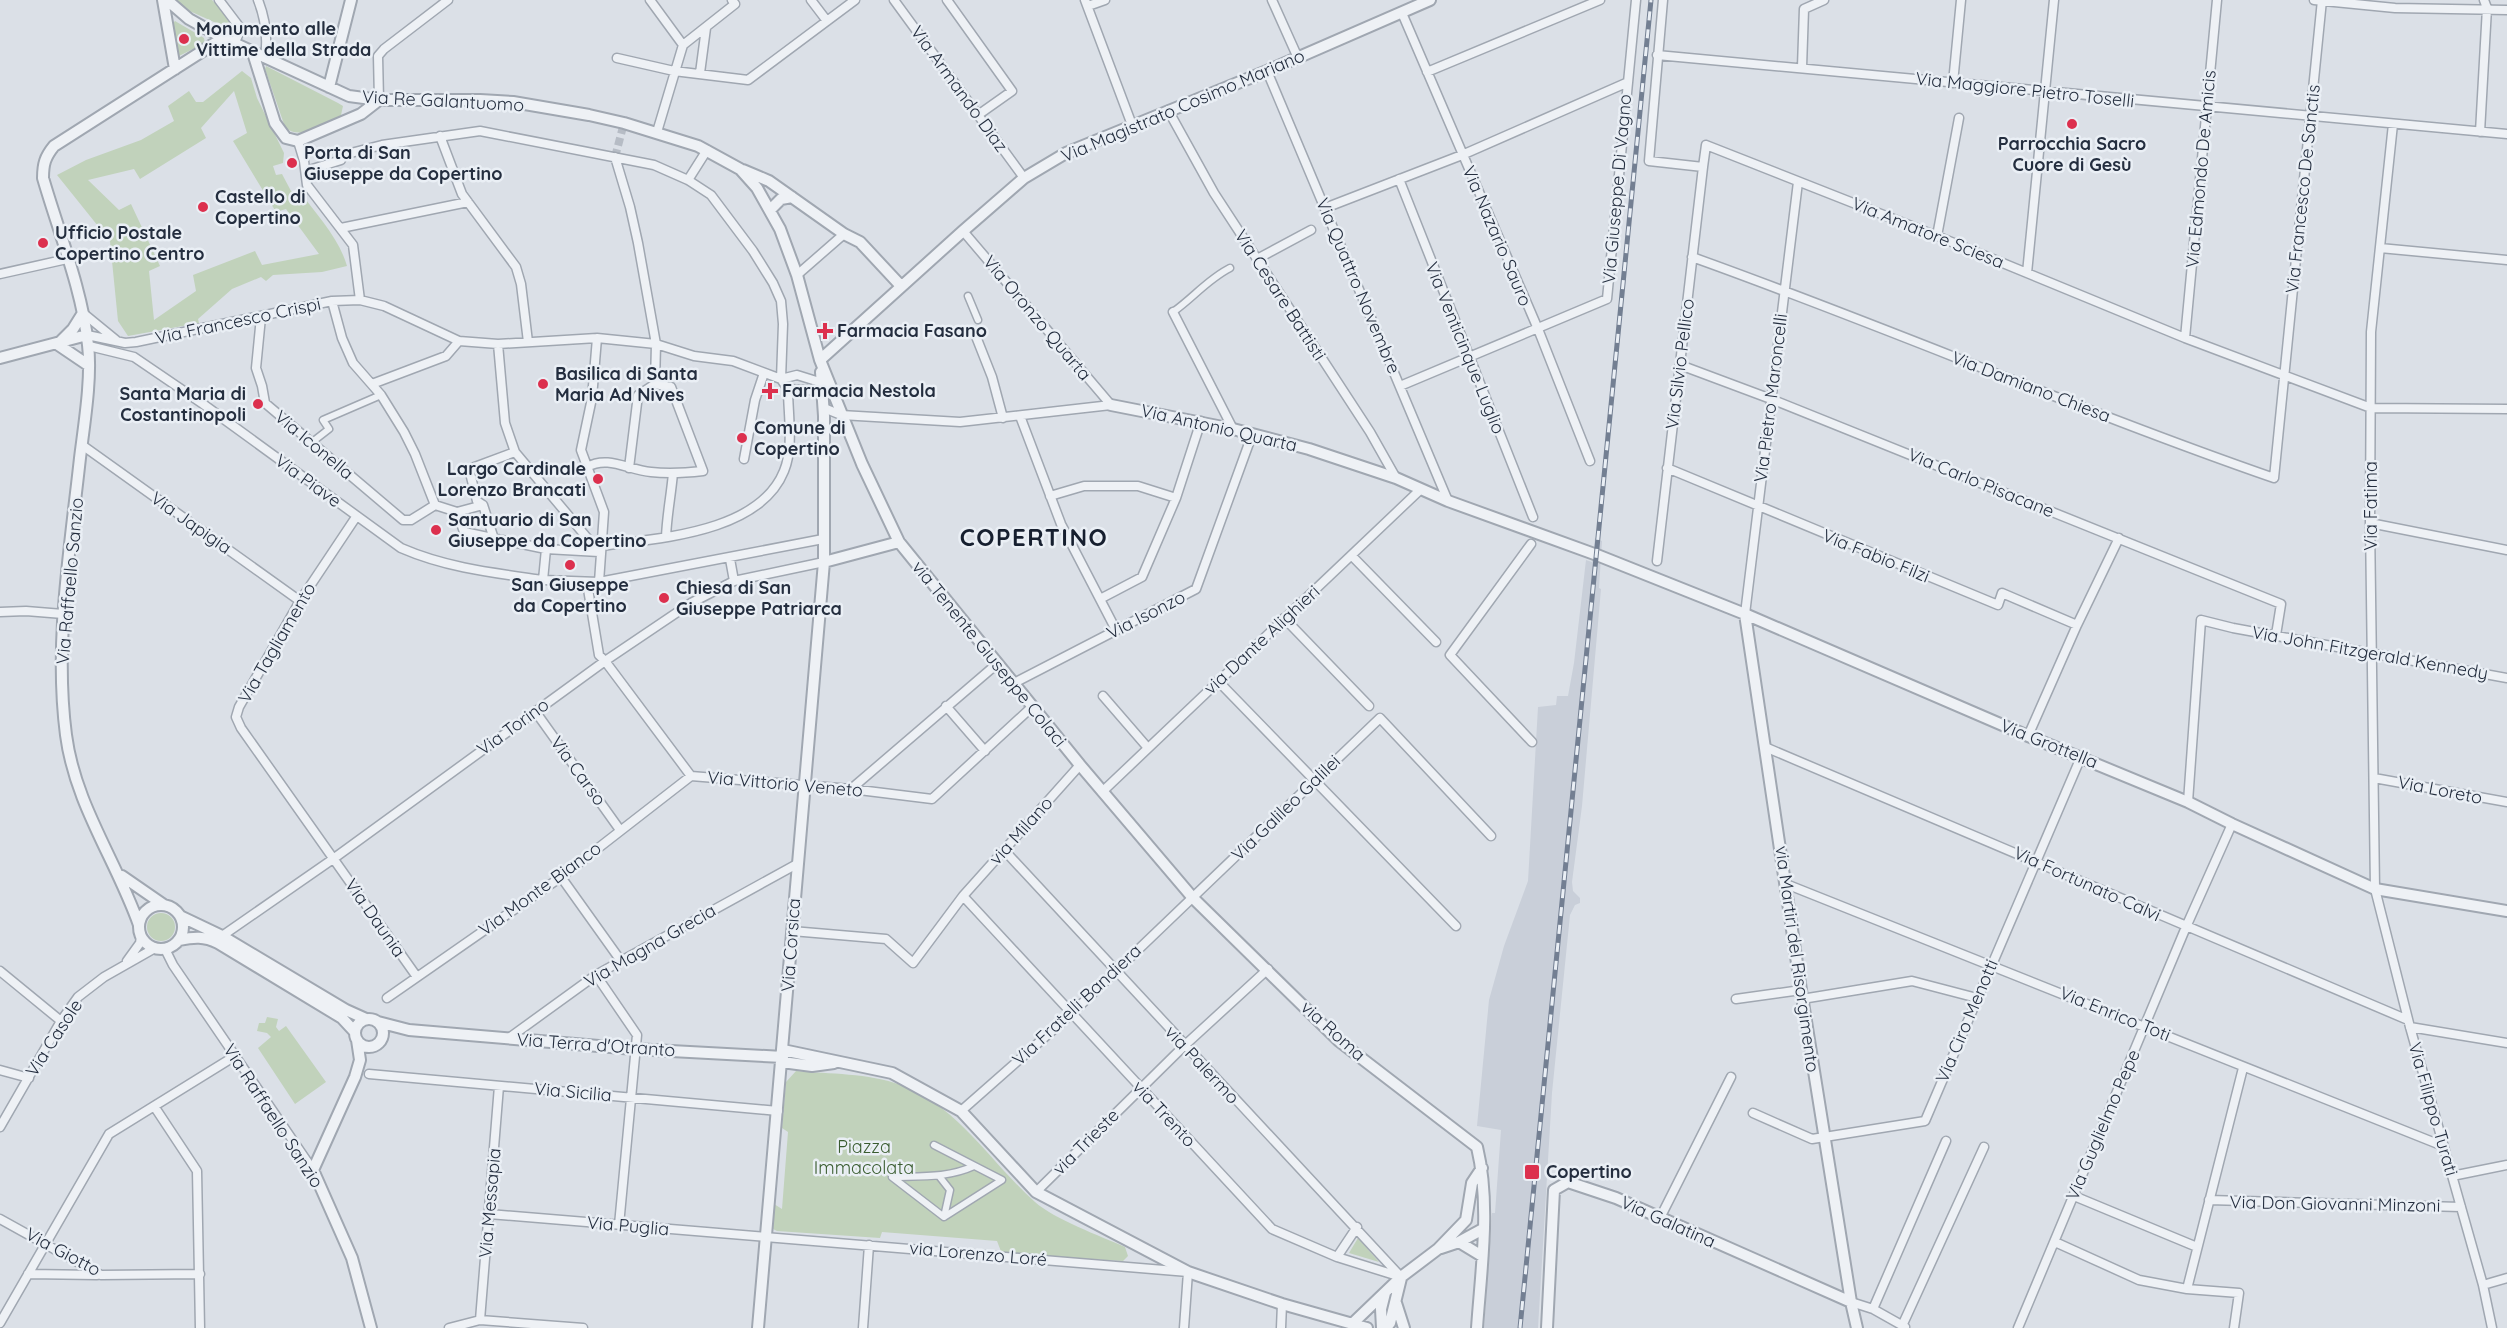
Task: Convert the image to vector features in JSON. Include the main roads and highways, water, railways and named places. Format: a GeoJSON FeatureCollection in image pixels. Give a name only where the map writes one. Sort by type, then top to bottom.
{"type":"FeatureCollection","features":[{"type":"Feature","properties":{"kind":"tunnel"},"geometry":{"type":"LineString","coordinates":[[615,157],[624,123]]}},
{"type":"Feature","properties":{"kind":"railway"},"geometry":{"type":"LineString","coordinates":[[1520,1328],[1651,0]]}},
{"type":"Feature","properties":{"kind":"place","name":"Monumento alle Vittime della Strada"},"geometry":{"type":"Point","coordinates":[184,39]}},
{"type":"Feature","properties":{"kind":"place","name":"Parrocchia Sacro Cuore di Gesù"},"geometry":{"type":"Point","coordinates":[2072,124]}},
{"type":"Feature","properties":{"kind":"place","name":"Porta di San Giuseppe da Copertino"},"geometry":{"type":"Point","coordinates":[292,163]}},
{"type":"Feature","properties":{"kind":"place","name":"Castello di Copertino"},"geometry":{"type":"Point","coordinates":[203,207]}},
{"type":"Feature","properties":{"kind":"place","name":"Ufficio Postale Copertino Centro"},"geometry":{"type":"Point","coordinates":[43,243]}},
{"type":"Feature","properties":{"kind":"place","name":"Farmacia Fasano"},"geometry":{"type":"Point","coordinates":[825,331]}},
{"type":"Feature","properties":{"kind":"place","name":"Basilica di Santa Maria Ad Nives"},"geometry":{"type":"Point","coordinates":[543,384]}},
{"type":"Feature","properties":{"kind":"place","name":"Farmacia Nestola"},"geometry":{"type":"Point","coordinates":[770,391]}},
{"type":"Feature","properties":{"kind":"place","name":"Santa Maria di Costantinopoli"},"geometry":{"type":"Point","coordinates":[258,404]}},
{"type":"Feature","properties":{"kind":"place","name":"Comune di Copertino"},"geometry":{"type":"Point","coordinates":[742,438]}},
{"type":"Feature","properties":{"kind":"place","name":"Largo Cardinale Lorenzo Brancati"},"geometry":{"type":"Point","coordinates":[598,479]}},
{"type":"Feature","properties":{"kind":"place","name":"Santuario di San Giuseppe da Copertino"},"geometry":{"type":"Point","coordinates":[436,530]}},
{"type":"Feature","properties":{"kind":"place","name":"San Giuseppe da Copertino"},"geometry":{"type":"Point","coordinates":[570,565]}},
{"type":"Feature","properties":{"kind":"place","name":"Chiesa di San Giuseppe Patriarca"},"geometry":{"type":"Point","coordinates":[664,598]}},
{"type":"Feature","properties":{"kind":"place","name":"Copertino"},"geometry":{"type":"Point","coordinates":[1532,1172]}},
{"type":"Feature","properties":{"kind":"district","name":"COPERTINO"},"geometry":{"type":"Point","coordinates":[1034,538]}},
{"type":"Feature","properties":{"kind":"park label","name":"Piazza Immacolata"},"geometry":{"type":"Point","coordinates":[864,1157]}}]}
